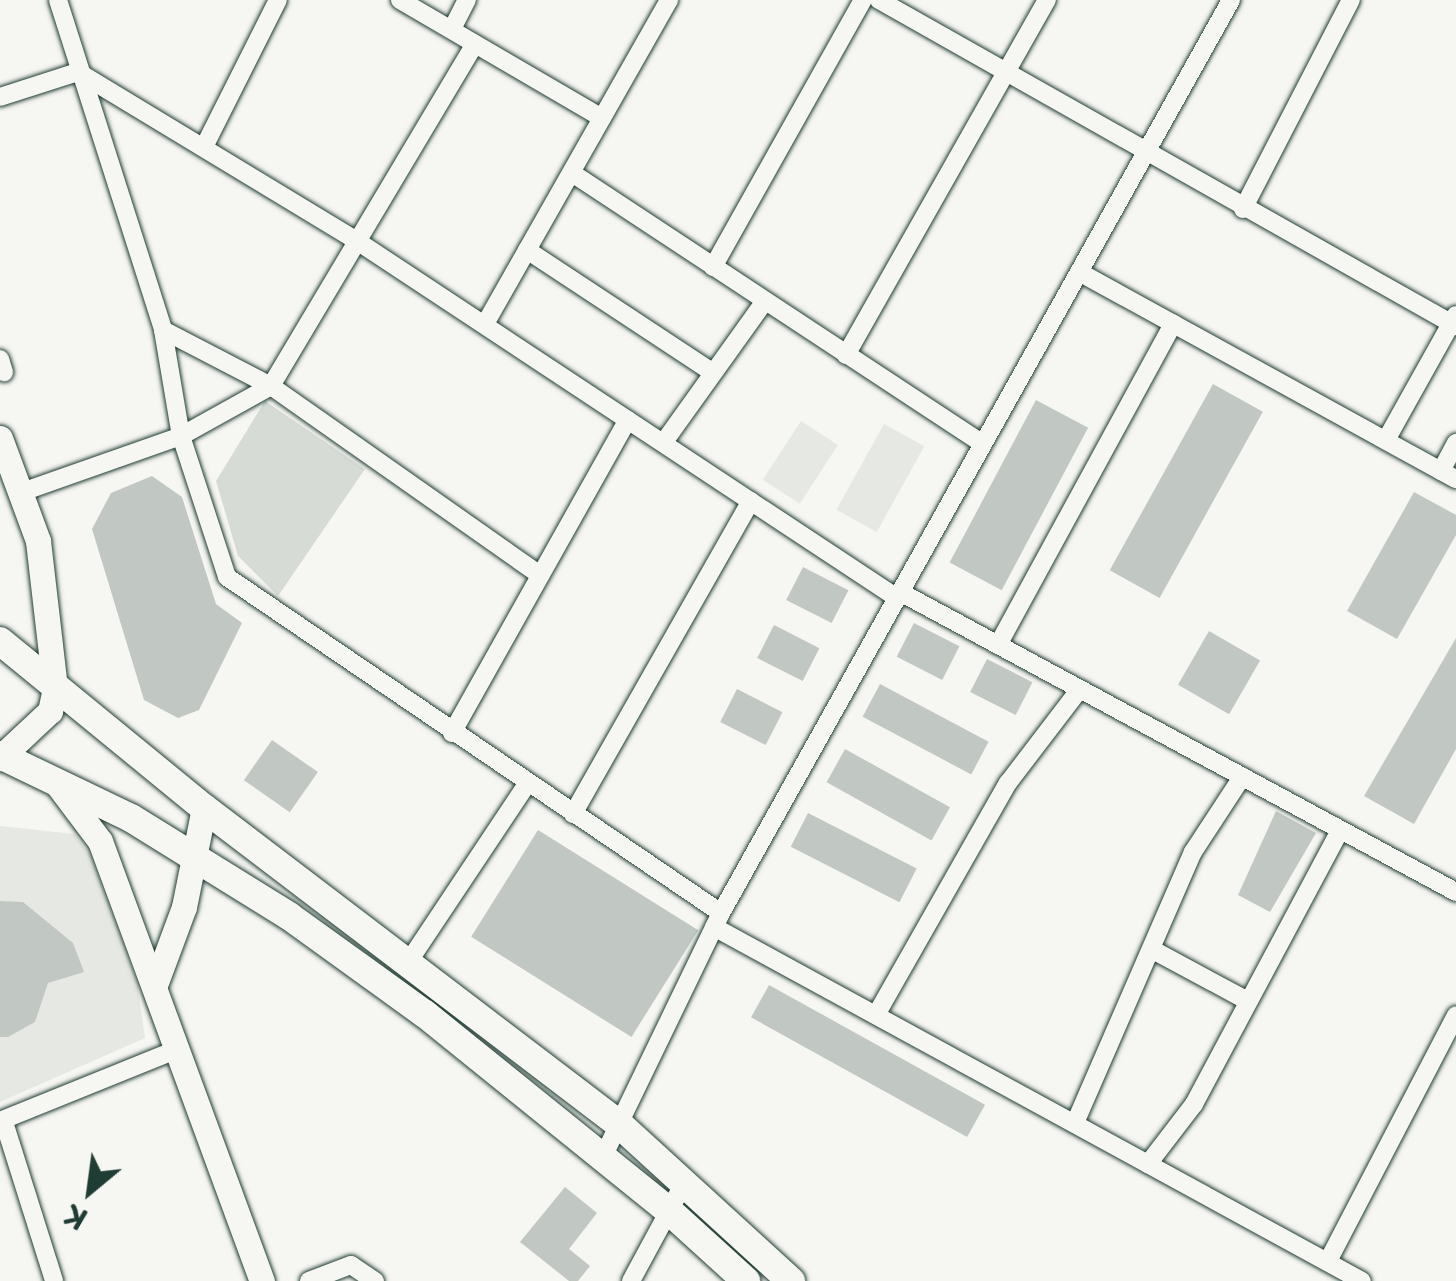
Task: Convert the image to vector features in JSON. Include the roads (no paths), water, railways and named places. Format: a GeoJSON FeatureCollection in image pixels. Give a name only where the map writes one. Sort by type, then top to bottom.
{"type":"FeatureCollection","features":[{"type":"Feature","properties":{"kind":"main road"},"geometry":{"type":"LineString","coordinates":[[0,438],[38,542],[56,688],[50,711],[1,756],[196,857],[425,1014],[668,1209],[746,1281]]}},
{"type":"Feature","properties":{"kind":"main road"},"geometry":{"type":"LineString","coordinates":[[0,641],[204,808],[619,1124],[791,1281]]}},
{"type":"Feature","properties":{"kind":"main road"},"geometry":{"type":"LineString","coordinates":[[57,784],[100,841],[262,1281]]}},
{"type":"Feature","properties":{"kind":"main road"},"geometry":{"type":"LineString","coordinates":[[155,985],[196,857],[204,808]]}},
{"type":"Feature","properties":{"kind":"street"},"geometry":{"type":"LineString","coordinates":[[58,0],[163,330],[181,436],[227,577],[573,814],[718,920],[876,1015],[1362,1281]]}},
{"type":"Feature","properties":{"kind":"street"},"geometry":{"type":"LineString","coordinates":[[204,145],[278,0]]}},
{"type":"Feature","properties":{"kind":"street"},"geometry":{"type":"LineString","coordinates":[[400,0],[602,118]]}},
{"type":"Feature","properties":{"kind":"street"},"geometry":{"type":"LineString","coordinates":[[452,29],[468,0]]}},
{"type":"Feature","properties":{"kind":"street"},"geometry":{"type":"LineString","coordinates":[[485,324],[670,0]]}},
{"type":"Feature","properties":{"kind":"street"},"geometry":{"type":"LineString","coordinates":[[713,267],[862,0]]}},
{"type":"Feature","properties":{"kind":"street"},"geometry":{"type":"LineString","coordinates":[[879,0],[1144,154],[1454,321],[1386,440]]}},
{"type":"Feature","properties":{"kind":"street"},"geometry":{"type":"LineString","coordinates":[[846,354],[1047,0]]}},
{"type":"Feature","properties":{"kind":"street"},"geometry":{"type":"LineString","coordinates":[[604,1157],[718,920],[1231,0]]}},
{"type":"Feature","properties":{"kind":"street"},"geometry":{"type":"LineString","coordinates":[[1244,209],[1351,0]]}},
{"type":"Feature","properties":{"kind":"street"},"geometry":{"type":"LineString","coordinates":[[22,492],[181,436],[271,386],[476,44]]}},
{"type":"Feature","properties":{"kind":"street"},"geometry":{"type":"LineString","coordinates":[[0,97],[78,72],[357,240],[898,595],[1456,892]]}},
{"type":"Feature","properties":{"kind":"street"},"geometry":{"type":"LineString","coordinates":[[572,173],[983,444]]}},
{"type":"Feature","properties":{"kind":"street"},"geometry":{"type":"LineString","coordinates":[[527,250],[712,372]]}},
{"type":"Feature","properties":{"kind":"street"},"geometry":{"type":"LineString","coordinates":[[1079,272],[1449,475],[1456,443]]}},
{"type":"Feature","properties":{"kind":"street"},"geometry":{"type":"LineString","coordinates":[[664,442],[766,301]]}},
{"type":"Feature","properties":{"kind":"street"},"geometry":{"type":"LineString","coordinates":[[998,645],[1173,324]]}},
{"type":"Feature","properties":{"kind":"street"},"geometry":{"type":"LineString","coordinates":[[163,330],[271,386],[540,576]]}},
{"type":"Feature","properties":{"kind":"street"},"geometry":{"type":"LineString","coordinates":[[452,733],[628,420]]}},
{"type":"Feature","properties":{"kind":"street"},"geometry":{"type":"LineString","coordinates":[[573,814],[751,501]]}},
{"type":"Feature","properties":{"kind":"street"},"geometry":{"type":"LineString","coordinates":[[876,1015],[1008,783],[1080,690]]}},
{"type":"Feature","properties":{"kind":"street"},"geometry":{"type":"LineString","coordinates":[[1075,1123],[1193,852],[1242,777]]}},
{"type":"Feature","properties":{"kind":"street"},"geometry":{"type":"LineString","coordinates":[[409,962],[527,784]]}},
{"type":"Feature","properties":{"kind":"street"},"geometry":{"type":"LineString","coordinates":[[1148,1164],[1194,1104],[1246,1000],[1340,830]]}},
{"type":"Feature","properties":{"kind":"street"},"geometry":{"type":"LineString","coordinates":[[1153,950],[1246,1000]]}},
{"type":"Feature","properties":{"kind":"street"},"geometry":{"type":"LineString","coordinates":[[1328,1261],[1456,1015]]}},
{"type":"Feature","properties":{"kind":"street"},"geometry":{"type":"LineString","coordinates":[[54,1281],[2,1122],[178,1049]]}},
{"type":"Feature","properties":{"kind":"street"},"geometry":{"type":"LineString","coordinates":[[631,1281],[684,1183]]}},
{"type":"Feature","properties":{"kind":"street"},"geometry":{"type":"LineString","coordinates":[[309,1281],[351,1266],[375,1281]]}}]}
